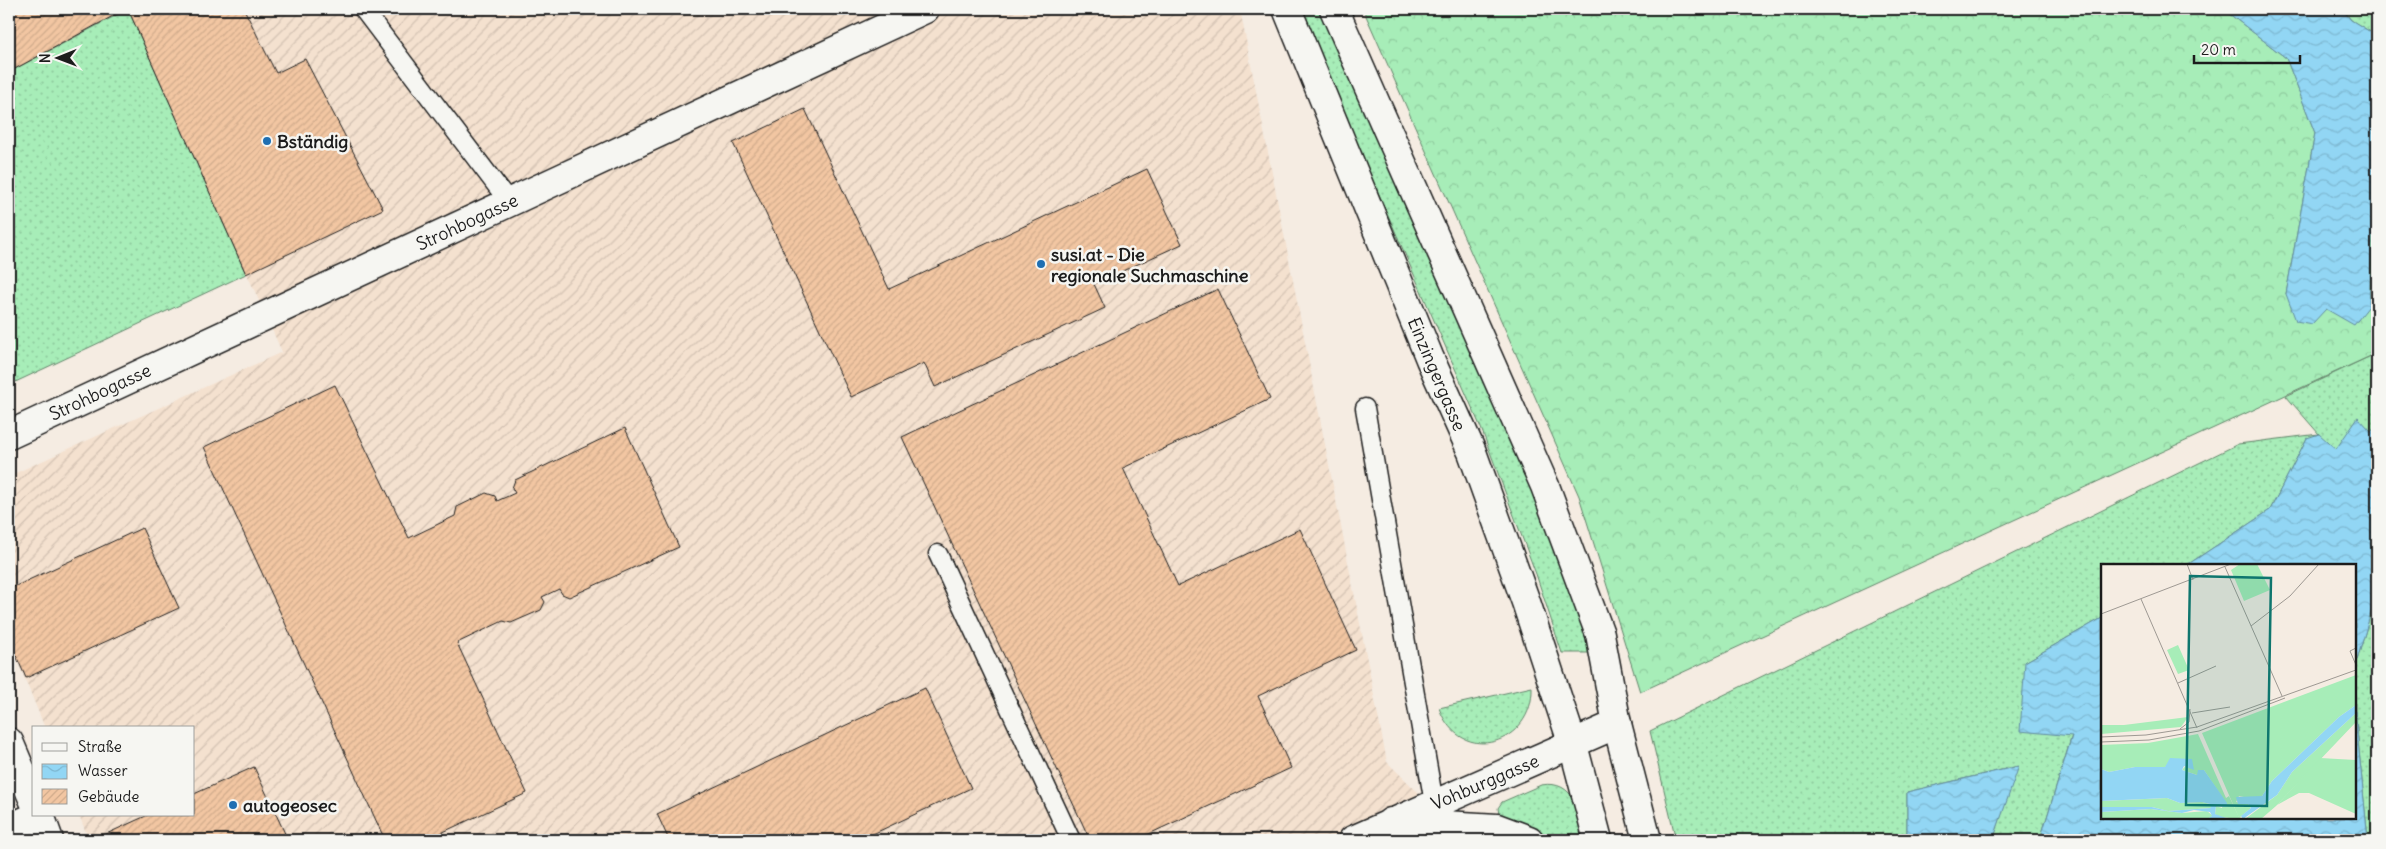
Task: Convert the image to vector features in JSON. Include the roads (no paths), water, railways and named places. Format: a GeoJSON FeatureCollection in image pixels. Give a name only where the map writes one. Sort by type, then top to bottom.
{"type":"FeatureCollection","features":[{"type":"Feature","properties":{"kind":"main road","name":"Strohbogasse"},"geometry":{"type":"LineString","coordinates":[[9,435],[925,9]]}},
{"type":"Feature","properties":{"kind":"main road","name":"Einzingergasse"},"geometry":{"type":"LineString","coordinates":[[1287,9],[1430,360],[1472,452],[1526,602],[1573,745],[1598,840]]}},
{"type":"Feature","properties":{"kind":"main road"},"geometry":{"type":"LineString","coordinates":[[1334,9],[1545,486],[1600,634],[1617,724],[1647,840]]}},
{"type":"Feature","properties":{"kind":"main road","name":"Vohburggasse"},"geometry":{"type":"LineString","coordinates":[[1353,840],[1434,803],[1573,745],[1617,724]]}},
{"type":"Feature","properties":{"kind":"main road"},"geometry":{"type":"LineString","coordinates":[[9,742],[32,796]]}},
{"type":"Feature","properties":{"kind":"main road"},"geometry":{"type":"LineString","coordinates":[[9,828],[37,816]]}},
{"type":"Feature","properties":{"kind":"main road"},"geometry":{"type":"LineString","coordinates":[[39,816],[49,840]]}},
{"type":"Feature","properties":{"kind":"main road"},"geometry":{"type":"LineString","coordinates":[[1392,822],[1497,828],[1529,840]]}},
{"type":"Feature","properties":{"kind":"lane"},"geometry":{"type":"LineString","coordinates":[[363,9],[509,202]]}},
{"type":"Feature","properties":{"kind":"lane"},"geometry":{"type":"LineString","coordinates":[[1365,408],[1434,803]]}},
{"type":"Feature","properties":{"kind":"lane"},"geometry":{"type":"LineString","coordinates":[[938,554],[1072,840]]}},
{"type":"Feature","properties":{"kind":"water"},"geometry":{"type":"Polygon","coordinates":[[[2223,9],[2342,9],[2351,20],[2377,36],[2377,193],[2374,195],[2369,306],[2354,325],[2326,309],[2312,324],[2296,321],[2286,294],[2315,133],[2286,58],[2223,9]]]}},
{"type":"Feature","properties":{"kind":"water"},"geometry":{"type":"Polygon","coordinates":[[[2358,417],[2371,431],[2377,428],[2377,592],[2356,664],[2356,564],[2189,564],[2270,510],[2307,438],[2319,434],[2336,449],[2358,417]]]}},
{"type":"Feature","properties":{"kind":"water"},"geometry":{"type":"Polygon","coordinates":[[[2101,619],[2101,819],[2356,819],[2356,721],[2368,840],[2040,840],[2072,736],[2020,731],[2025,662],[2101,619]]]}},
{"type":"Feature","properties":{"kind":"water"},"geometry":{"type":"Polygon","coordinates":[[[2019,766],[1993,840],[1907,840],[1907,792],[2019,766]]]}},
{"type":"Feature","properties":{"kind":"place","name":"Bständig"},"geometry":{"type":"Point","coordinates":[267,141]}},
{"type":"Feature","properties":{"kind":"place","name":"susi.at - Die regionale Suchmaschine"},"geometry":{"type":"Point","coordinates":[1041,264]}},
{"type":"Feature","properties":{"kind":"place","name":"autogeosec"},"geometry":{"type":"Point","coordinates":[233,805]}}]}
